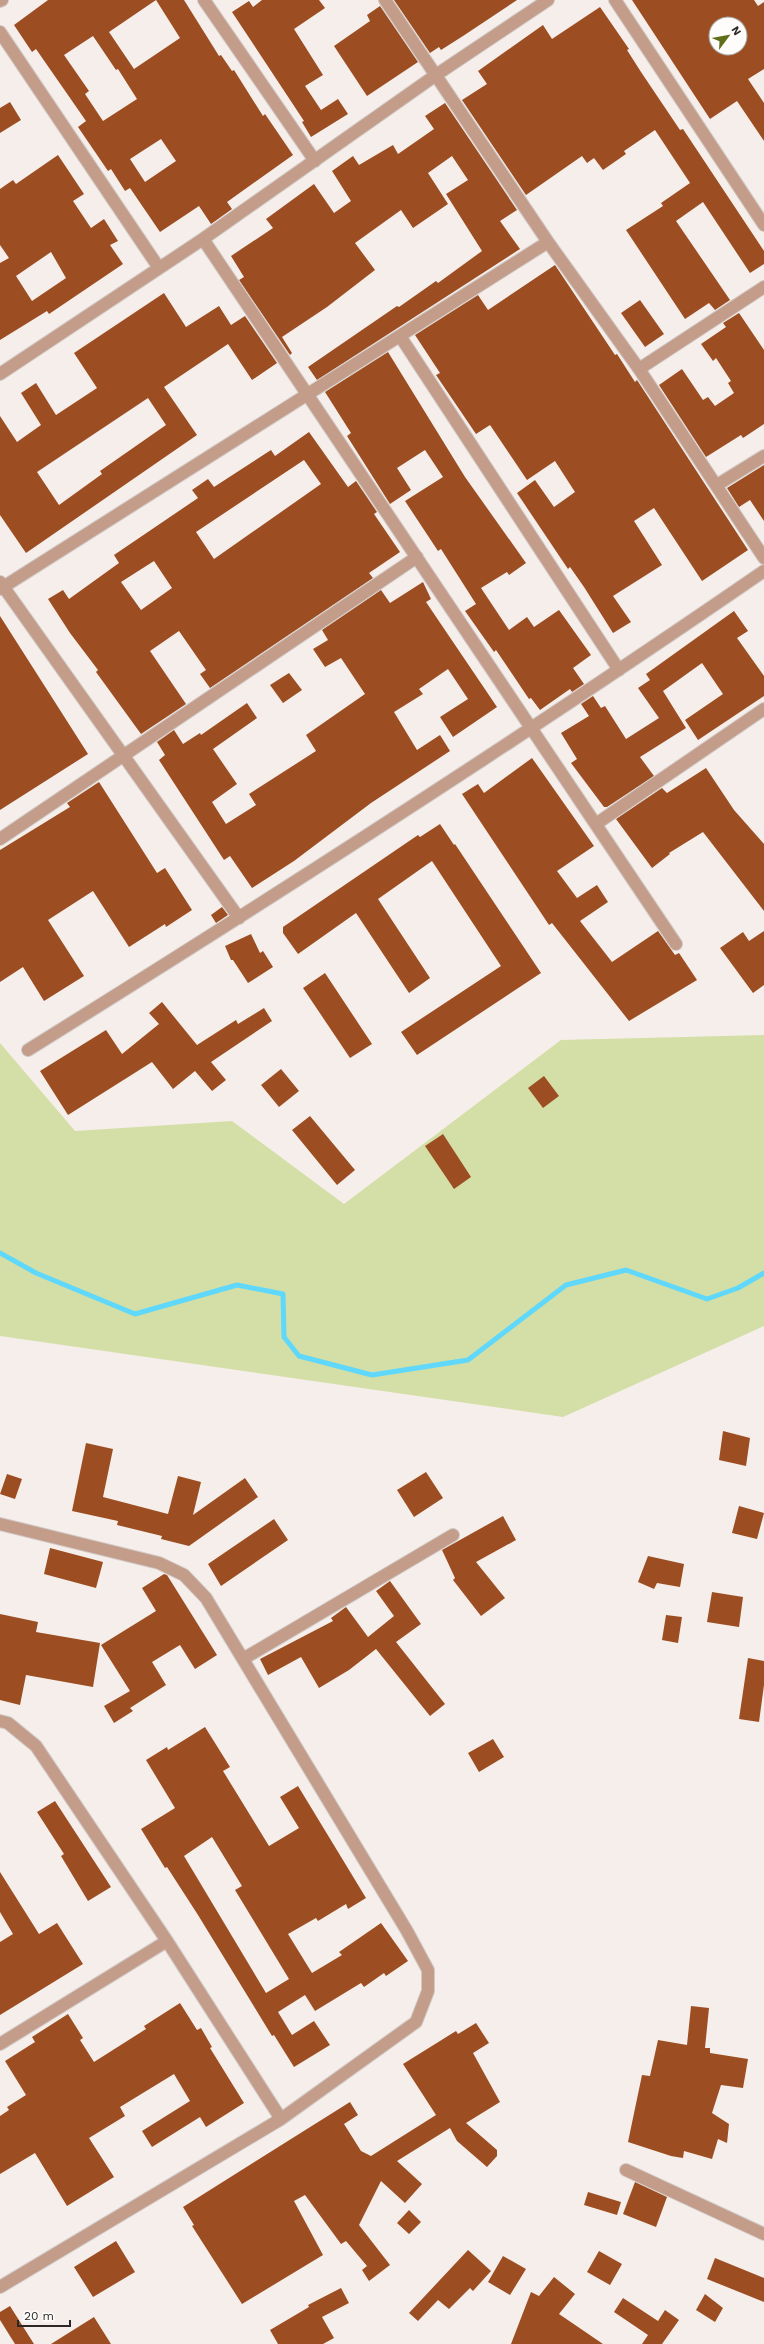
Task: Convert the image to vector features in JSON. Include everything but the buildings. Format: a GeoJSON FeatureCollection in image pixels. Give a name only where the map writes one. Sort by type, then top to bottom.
{"type":"FeatureCollection","features":[{"type":"Feature","properties":{"kind":"street"},"geometry":{"type":"LineString","coordinates":[[204,0],[315,161]]}},
{"type":"Feature","properties":{"kind":"street"},"geometry":{"type":"LineString","coordinates":[[385,0],[548,242],[639,369],[764,558]]}},
{"type":"Feature","properties":{"kind":"street"},"geometry":{"type":"LineString","coordinates":[[0,374],[203,239],[436,75],[548,0]]}},
{"type":"Feature","properties":{"kind":"street"},"geometry":{"type":"LineString","coordinates":[[615,0],[764,225]]}},
{"type":"Feature","properties":{"kind":"street"},"geometry":{"type":"LineString","coordinates":[[0,32],[159,268]]}},
{"type":"Feature","properties":{"kind":"street"},"geometry":{"type":"LineString","coordinates":[[203,239],[676,944]]}},
{"type":"Feature","properties":{"kind":"street"},"geometry":{"type":"LineString","coordinates":[[239,918],[1,586],[548,242]]}},
{"type":"Feature","properties":{"kind":"street"},"geometry":{"type":"LineString","coordinates":[[639,369],[764,287]]}},
{"type":"Feature","properties":{"kind":"street"},"geometry":{"type":"LineString","coordinates":[[400,336],[620,670]]}},
{"type":"Feature","properties":{"kind":"street"},"geometry":{"type":"LineString","coordinates":[[717,485],[764,456]]}},
{"type":"Feature","properties":{"kind":"street"},"geometry":{"type":"LineString","coordinates":[[0,839],[417,557]]}},
{"type":"Feature","properties":{"kind":"street"},"geometry":{"type":"LineString","coordinates":[[28,1050],[239,918],[530,727],[620,670],[764,571]]}},
{"type":"Feature","properties":{"kind":"street"},"geometry":{"type":"LineString","coordinates":[[596,824],[764,709]]}},
{"type":"Feature","properties":{"kind":"street"},"geometry":{"type":"LineString","coordinates":[[0,1524],[158,1563],[184,1575],[206,1598],[407,1931],[428,1970],[428,1991],[416,2022],[281,2119],[0,2287]]}},
{"type":"Feature","properties":{"kind":"street"},"geometry":{"type":"LineString","coordinates":[[243,1659],[453,1535]]}},
{"type":"Feature","properties":{"kind":"street"},"geometry":{"type":"LineString","coordinates":[[0,1722],[8,1723],[36,1746],[167,1941],[281,2119]]}},
{"type":"Feature","properties":{"kind":"street"},"geometry":{"type":"LineString","coordinates":[[0,2044],[167,1941]]}},
{"type":"Feature","properties":{"kind":"street"},"geometry":{"type":"LineString","coordinates":[[626,2170],[764,2234]]}},
{"type":"Feature","properties":{"kind":"green space"},"geometry":{"type":"Polygon","coordinates":[[[764,1035],[764,1326],[563,1417],[0,1336],[0,1043],[75,1131],[232,1121],[344,1204],[561,1040],[764,1035]]]}},
{"type":"Feature","properties":{"kind":"waterway"},"geometry":{"type":"LineString","coordinates":[[0,1253],[36,1273],[135,1314],[237,1285],[283,1294],[284,1337],[299,1356],[372,1375],[468,1360],[566,1285],[626,1270],[707,1299],[738,1288],[764,1273]]}}]}
